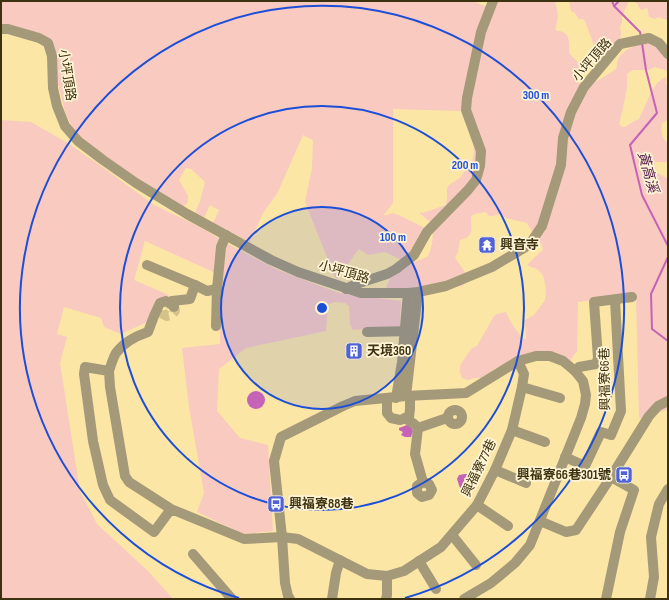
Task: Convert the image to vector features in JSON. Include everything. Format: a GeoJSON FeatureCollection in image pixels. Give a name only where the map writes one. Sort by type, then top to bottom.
{"type":"FeatureCollection","features":[{"type":"Feature","properties":{"kind":"street"},"geometry":{"type":"LineString","coordinates":[[346,289],[356,284],[388,274],[414,255],[427,232],[476,180],[480,166],[481,151],[466,110],[467,98],[481,32],[493,1]]}},
{"type":"Feature","properties":{"kind":"street","name":"小坪頂路"},"geometry":{"type":"LineString","coordinates":[[1,29],[8,29],[39,38],[48,44],[52,56],[53,88],[57,106],[65,126],[78,141],[103,160],[136,184],[271,260],[298,272],[361,293],[413,293],[446,286],[492,267],[529,245],[542,226],[561,165],[563,138],[571,112],[584,87],[620,44],[650,38],[659,43],[668,54]]}},
{"type":"Feature","properties":{"kind":"street"},"geometry":{"type":"LineString","coordinates":[[216,326],[217,289],[221,247],[226,235]]}},
{"type":"Feature","properties":{"kind":"street"},"geometry":{"type":"LineString","coordinates":[[148,266],[207,291],[217,289]]}},
{"type":"Feature","properties":{"kind":"street"},"geometry":{"type":"LineString","coordinates":[[195,285],[190,299],[173,304],[166,301],[160,303],[148,332],[137,336],[124,345],[116,354],[108,371],[125,476],[129,482],[171,509],[244,539],[282,537]]}},
{"type":"Feature","properties":{"kind":"street"},"geometry":{"type":"LineString","coordinates":[[409,331],[402,362],[387,413],[391,418],[400,420],[409,417],[409,331],[413,293]]}},
{"type":"Feature","properties":{"kind":"street"},"geometry":{"type":"LineString","coordinates":[[575,371],[579,367],[596,364],[598,358],[594,302],[632,297]]}},
{"type":"Feature","properties":{"kind":"street","name":"興福寮66巷"},"geometry":{"type":"LineString","coordinates":[[565,457],[585,466],[601,432],[611,435],[621,411],[615,300]]}},
{"type":"Feature","properties":{"kind":"street"},"geometry":{"type":"LineString","coordinates":[[367,332],[409,331]]}},
{"type":"Feature","properties":{"kind":"street"},"geometry":{"type":"LineString","coordinates":[[290,599],[285,583],[274,461],[280,437],[355,401],[466,392],[518,361],[536,356],[550,356],[564,361],[583,381],[586,394],[585,404],[581,418],[530,545],[515,563],[491,583],[464,599]]}},
{"type":"Feature","properties":{"kind":"street","name":"興福寮77巷"},"geometry":{"type":"LineString","coordinates":[[282,537],[298,539],[367,574],[387,576],[404,571],[441,547],[477,505],[495,470],[512,430],[524,374],[518,361]]}},
{"type":"Feature","properties":{"kind":"street"},"geometry":{"type":"LineString","coordinates":[[108,371],[85,367],[84,374],[94,441],[103,485],[110,500],[154,532],[171,509]]}},
{"type":"Feature","properties":{"kind":"street"},"geometry":{"type":"LineString","coordinates":[[522,387],[560,398]]}},
{"type":"Feature","properties":{"kind":"street"},"geometry":{"type":"LineString","coordinates":[[540,520],[566,532],[576,530],[649,416],[658,406],[668,401]]}},
{"type":"Feature","properties":{"kind":"street"},"geometry":{"type":"LineString","coordinates":[[405,418],[418,428]]}},
{"type":"Feature","properties":{"kind":"street"},"geometry":{"type":"LineString","coordinates":[[418,428],[447,418]]}},
{"type":"Feature","properties":{"kind":"street"},"geometry":{"type":"LineString","coordinates":[[418,428],[415,454],[422,482]]}},
{"type":"Feature","properties":{"kind":"street"},"geometry":{"type":"LineString","coordinates":[[512,430],[545,442]]}},
{"type":"Feature","properties":{"kind":"street"},"geometry":{"type":"LineString","coordinates":[[495,470],[526,483]]}},
{"type":"Feature","properties":{"kind":"street"},"geometry":{"type":"LineString","coordinates":[[606,599],[620,532],[634,490],[611,477]]}},
{"type":"Feature","properties":{"kind":"street"},"geometry":{"type":"LineString","coordinates":[[650,599],[654,577],[651,537],[659,504],[668,489]]}},
{"type":"Feature","properties":{"kind":"street"},"geometry":{"type":"LineString","coordinates":[[477,505],[508,526]]}},
{"type":"Feature","properties":{"kind":"street"},"geometry":{"type":"LineString","coordinates":[[452,535],[476,565]]}},
{"type":"Feature","properties":{"kind":"street"},"geometry":{"type":"LineString","coordinates":[[193,554],[232,599]]}},
{"type":"Feature","properties":{"kind":"street"},"geometry":{"type":"LineString","coordinates":[[332,599],[336,573],[340,560]]}},
{"type":"Feature","properties":{"kind":"street"},"geometry":{"type":"LineString","coordinates":[[419,561],[436,589]]}},
{"type":"Feature","properties":{"kind":"street"},"geometry":{"type":"LineString","coordinates":[[386,599],[387,576]]}},
{"type":"Feature","properties":{"kind":"shaded area"},"geometry":{"type":"Polygon","coordinates":[[[1,1],[473,1],[487,7],[462,109],[460,111],[393,109],[393,203],[383,216],[393,213],[427,229],[412,251],[402,260],[385,252],[368,255],[359,249],[336,280],[305,202],[312,168],[313,140],[303,135],[277,194],[263,213],[250,242],[213,223],[219,210],[210,205],[204,218],[195,213],[205,182],[191,169],[186,168],[179,180],[188,196],[188,202],[184,206],[179,205],[105,157],[74,131],[65,112],[56,75],[53,49],[1,26],[1,1]]]}},
{"type":"Feature","properties":{"kind":"shaded area"},"geometry":{"type":"Polygon","coordinates":[[[496,1],[555,1],[558,15],[555,29],[567,35],[569,42],[569,53],[583,68],[574,72],[578,83],[593,83],[603,78],[616,69],[618,60],[623,53],[632,47],[651,39],[668,56],[668,71],[655,67],[649,70],[633,70],[627,74],[627,88],[619,124],[622,127],[625,127],[639,119],[652,90],[657,83],[665,77],[667,80],[666,83],[668,92],[668,120],[662,123],[662,132],[664,139],[668,143],[668,162],[655,162],[654,166],[655,171],[668,179],[668,409],[653,415],[647,424],[639,417],[636,294],[578,302],[577,351],[570,361],[541,358],[496,368],[481,378],[468,380],[462,378],[460,372],[461,364],[471,349],[477,346],[494,316],[506,312],[510,321],[522,338],[526,339],[525,320],[534,315],[545,300],[546,291],[542,274],[537,269],[527,265],[543,250],[541,244],[527,223],[506,218],[500,214],[489,216],[486,212],[474,214],[471,216],[472,228],[469,236],[460,240],[458,252],[455,258],[468,277],[467,282],[462,286],[454,287],[386,289],[390,278],[396,269],[427,257],[430,251],[433,231],[431,223],[419,212],[423,213],[446,205],[447,188],[460,178],[472,161],[474,153],[469,110],[484,32],[496,1]]]}},
{"type":"Feature","properties":{"kind":"shaded area"},"geometry":{"type":"Polygon","coordinates":[[[569,1],[629,1],[622,16],[620,41],[611,44],[611,55],[606,58],[604,56],[597,57],[594,53],[594,45],[585,21],[583,19],[579,19],[575,13],[571,11],[569,1]]]}},
{"type":"Feature","properties":{"kind":"shaded area"},"geometry":{"type":"Polygon","coordinates":[[[634,1],[668,1],[668,20],[658,17],[655,19],[649,17],[647,7],[641,10],[638,4],[634,1]]]}},
{"type":"Feature","properties":{"kind":"shaded area"},"geometry":{"type":"Polygon","coordinates":[[[1,120],[31,122],[66,142],[154,205],[200,227],[228,244],[278,270],[339,293],[401,301],[400,326],[353,330],[350,325],[349,306],[345,303],[334,302],[328,305],[326,331],[246,348],[219,369],[217,411],[240,438],[268,445],[273,531],[243,534],[197,512],[204,493],[189,407],[182,348],[220,344],[220,275],[145,241],[134,280],[169,295],[155,303],[147,322],[121,334],[104,327],[101,318],[64,307],[57,334],[67,337],[60,363],[80,491],[97,524],[149,572],[173,599],[1,599],[1,120]]]}},
{"type":"Feature","properties":{"kind":"shaded area"},"geometry":{"type":"Polygon","coordinates":[[[252,391],[260,391],[265,396],[263,407],[260,409],[252,409],[247,404],[247,396],[252,391]]]}},
{"type":"Feature","properties":{"kind":"shaded area"},"geometry":{"type":"Polygon","coordinates":[[[407,425],[411,427],[413,431],[411,437],[401,435],[403,432],[399,430],[399,428],[407,425]]]}},
{"type":"Feature","properties":{"kind":"shaded area"},"geometry":{"type":"Polygon","coordinates":[[[469,474],[473,479],[464,487],[460,488],[457,479],[459,475],[469,474]]]}},
{"type":"Feature","properties":{"kind":"waterway","name":"黃高溪"},"geometry":{"type":"LineString","coordinates":[[612,1],[614,6],[640,32],[641,37]]}},
{"type":"Feature","properties":{"kind":"waterway","name":"黃高溪"},"geometry":{"type":"LineString","coordinates":[[614,6],[619,1]]}},
{"type":"Feature","properties":{"kind":"waterway","name":"黃高溪"},"geometry":{"type":"LineString","coordinates":[[642,43],[646,70],[657,113],[630,145],[642,195],[668,246]]}},
{"type":"Feature","properties":{"kind":"waterway","name":"黃高溪"},"geometry":{"type":"LineString","coordinates":[[668,257],[651,294],[652,329],[668,341]]}},
{"type":"Feature","properties":{"kind":"tunnel"},"geometry":{"type":"LineString","coordinates":[[172,301],[165,304],[162,309],[163,314],[167,316],[171,315],[175,311],[174,307]]}},
{"type":"Feature","properties":{"kind":"place","name":"興音寺"},"geometry":{"type":"Point","coordinates":[487,245]}},
{"type":"Feature","properties":{"kind":"place","name":"天境360"},"geometry":{"type":"Point","coordinates":[354,351]}},
{"type":"Feature","properties":{"kind":"place","name":"興福寮66巷301號"},"geometry":{"type":"Point","coordinates":[624,475]}},
{"type":"Feature","properties":{"kind":"place","name":"興福寮88巷"},"geometry":{"type":"Point","coordinates":[276,504]}}]}
